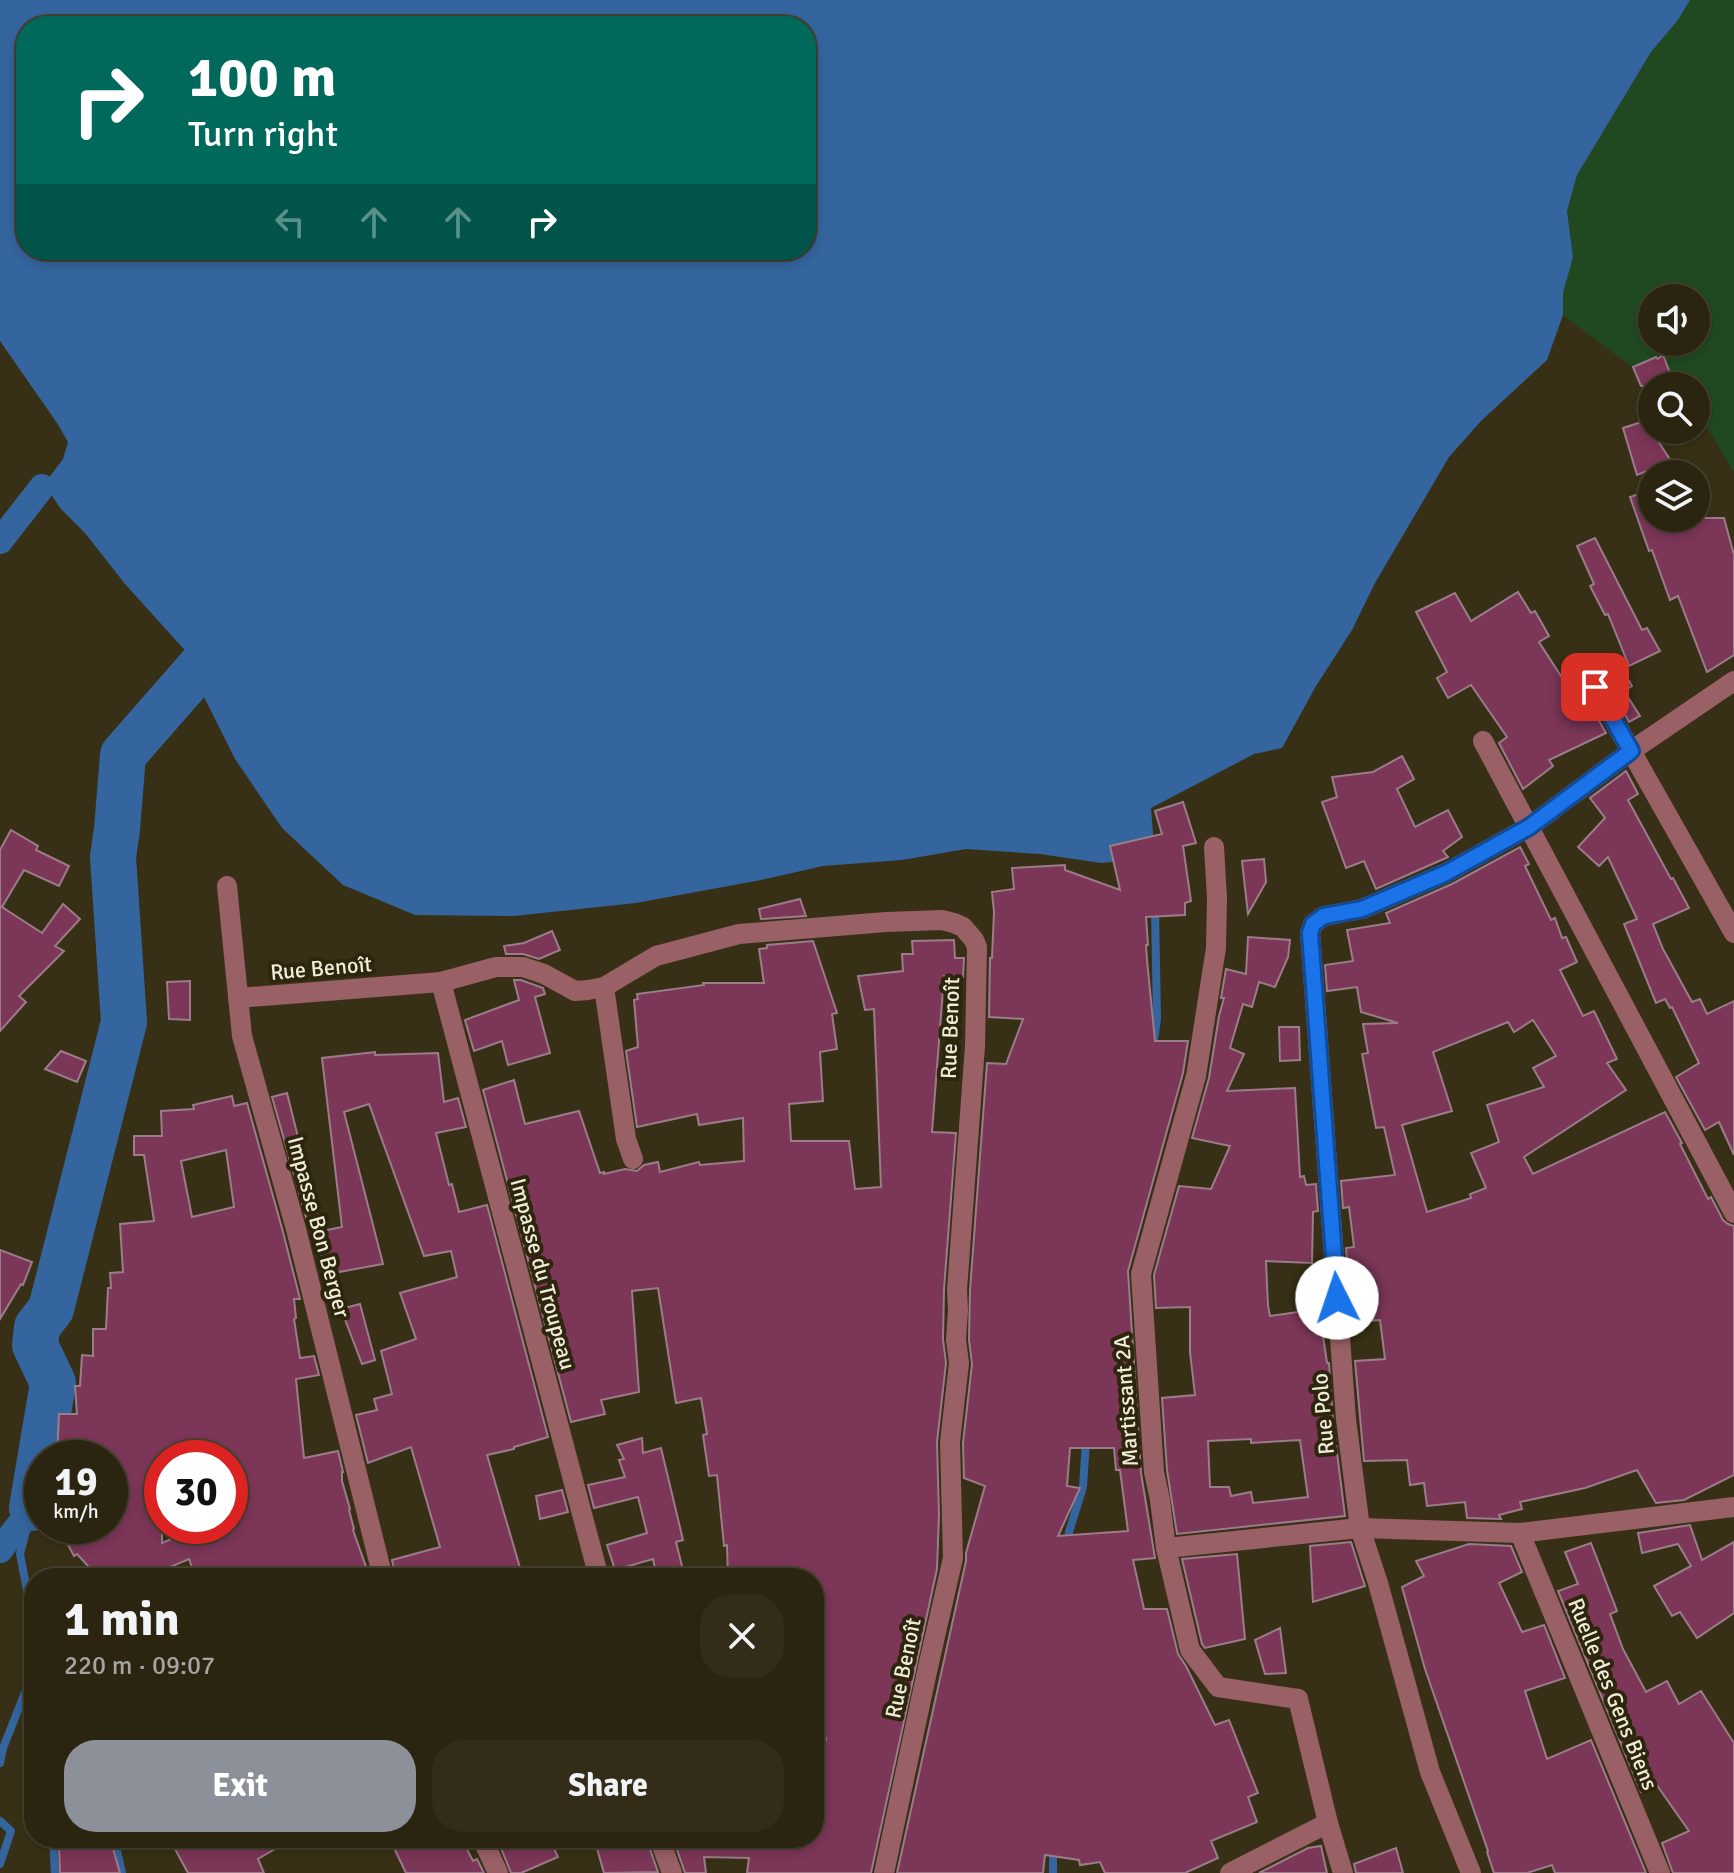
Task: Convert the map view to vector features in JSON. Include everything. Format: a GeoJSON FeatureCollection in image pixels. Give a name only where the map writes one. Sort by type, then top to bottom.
{"type":"FeatureCollection","features":[{"type":"Feature","properties":{"kind":"street"},"geometry":{"type":"LineString","coordinates":[[1583,666],[1734,933]]}},
{"type":"Feature","properties":{"kind":"street"},"geometry":{"type":"LineString","coordinates":[[1529,827],[1631,751],[1734,681]]}},
{"type":"Feature","properties":{"kind":"street"},"geometry":{"type":"LineString","coordinates":[[1483,741],[1734,1213]]}},
{"type":"Feature","properties":{"kind":"street","name":"Rue Polo"},"geometry":{"type":"LineString","coordinates":[[1471,1873],[1430,1772],[1360,1528],[1346,1419],[1310,933],[1313,924],[1324,916],[1362,909],[1446,873],[1529,827]]}},
{"type":"Feature","properties":{"kind":"street","name":"Martissant 2A"},"geometry":{"type":"LineString","coordinates":[[1214,847],[1216,948],[1196,1076],[1141,1274],[1154,1472],[1166,1548],[1190,1650],[1218,1687],[1298,1699],[1343,1873]]}},
{"type":"Feature","properties":{"kind":"street","name":"Impasse Bon Berger"},"geometry":{"type":"LineString","coordinates":[[227,886],[242,1036],[296,1229],[381,1568]]}},
{"type":"Feature","properties":{"kind":"street","name":"Rue Benoît"},"geometry":{"type":"LineString","coordinates":[[238,998],[441,982],[496,967],[523,967],[544,974],[575,991],[604,987],[656,956],[739,934],[886,922],[942,920],[963,927],[974,940],[977,947],[975,1046],[957,1290],[959,1363],[950,1442],[953,1558],[884,1873]]}},
{"type":"Feature","properties":{"kind":"street","name":"Impasse du Troupeau"},"geometry":{"type":"LineString","coordinates":[[441,982],[596,1568]]}},
{"type":"Feature","properties":{"kind":"street"},"geometry":{"type":"LineString","coordinates":[[604,987],[626,1139],[633,1159]]}},
{"type":"Feature","properties":{"kind":"street"},"geometry":{"type":"LineString","coordinates":[[1166,1548],[1360,1528],[1520,1533],[1734,1507]]}},
{"type":"Feature","properties":{"kind":"street","name":"Ruelle des Gens Biens"},"geometry":{"type":"LineString","coordinates":[[1520,1533],[1660,1873]]}},
{"type":"Feature","properties":{"kind":"street"},"geometry":{"type":"LineString","coordinates":[[1230,1873],[1328,1823]]}},
{"type":"Feature","properties":{"kind":"street"},"geometry":{"type":"LineString","coordinates":[[487,1848],[498,1873]]}},
{"type":"Feature","properties":{"kind":"street"},"geometry":{"type":"LineString","coordinates":[[663,1848],[672,1873]]}},
{"type":"Feature","properties":{"kind":"green space"},"geometry":{"type":"Polygon","coordinates":[[[1690,0],[1734,0],[1734,472],[1710,432],[1710,372],[1639,372],[1563,315],[1563,293],[1573,257],[1567,211],[1577,175],[1651,52],[1678,20],[1690,0]]]}},
{"type":"Feature","properties":{"kind":"water"},"geometry":{"type":"Polygon","coordinates":[[[0,0],[1690,0],[1678,20],[1651,52],[1577,175],[1567,211],[1573,257],[1563,293],[1563,315],[1547,360],[1481,421],[1449,457],[1282,748],[1254,754],[1151,808],[1155,857],[1101,863],[1040,854],[966,849],[902,860],[823,866],[636,903],[514,916],[415,915],[343,885],[282,828],[235,759],[203,695],[200,667],[42,487],[63,459],[68,442],[0,341],[0,0]]]}},
{"type":"Feature","properties":{"kind":"building"},"geometry":{"type":"Polygon","coordinates":[[[1663,356],[1670,372],[1638,372],[1638,379],[1633,367],[1656,357],[1663,356]]]}},
{"type":"Feature","properties":{"kind":"building"},"geometry":{"type":"Polygon","coordinates":[[[1638,423],[1638,444],[1660,444],[1670,460],[1638,460],[1637,475],[1623,428],[1638,423]]]}},
{"type":"Feature","properties":{"kind":"building"},"geometry":{"type":"Polygon","coordinates":[[[1638,494],[1638,520],[1630,497],[1638,494]]]}},
{"type":"Feature","properties":{"kind":"building"},"geometry":{"type":"Polygon","coordinates":[[[1710,518],[1724,518],[1734,555],[1734,655],[1707,672],[1678,596],[1670,600],[1652,550],[1649,551],[1642,532],[1710,532],[1710,518]]]}},
{"type":"Feature","properties":{"kind":"building"},"geometry":{"type":"Polygon","coordinates":[[[1595,538],[1642,630],[1647,628],[1660,651],[1629,666],[1608,614],[1605,615],[1590,586],[1594,584],[1577,546],[1595,538]]]}},
{"type":"Feature","properties":{"kind":"building"},"geometry":{"type":"Polygon","coordinates":[[[1518,592],[1531,613],[1535,611],[1549,636],[1539,642],[1568,687],[1577,682],[1606,733],[1549,760],[1553,766],[1523,789],[1499,743],[1507,737],[1471,685],[1448,698],[1437,678],[1447,672],[1416,612],[1455,593],[1471,621],[1518,592]]]}},
{"type":"Feature","properties":{"kind":"building"},"geometry":{"type":"Polygon","coordinates":[[[1617,660],[1632,686],[1624,691],[1640,716],[1629,722],[1600,669],[1617,660]]]}},
{"type":"Feature","properties":{"kind":"building"},"geometry":{"type":"Polygon","coordinates":[[[1402,756],[1414,779],[1397,789],[1415,827],[1448,810],[1462,837],[1443,851],[1448,857],[1376,889],[1364,861],[1346,868],[1322,802],[1337,797],[1332,777],[1373,772],[1402,756]]]}},
{"type":"Feature","properties":{"kind":"building"},"geometry":{"type":"Polygon","coordinates":[[[1626,771],[1638,794],[1628,800],[1689,908],[1653,924],[1663,949],[1692,1002],[1700,999],[1707,1014],[1734,1001],[1734,1155],[1719,1122],[1705,1130],[1676,1077],[1699,1063],[1672,1007],[1665,999],[1656,1003],[1624,924],[1637,919],[1608,857],[1599,866],[1578,847],[1605,818],[1590,798],[1626,771]]]}},
{"type":"Feature","properties":{"kind":"building"},"geometry":{"type":"Polygon","coordinates":[[[1183,802],[1196,843],[1183,846],[1191,901],[1185,903],[1185,915],[1146,917],[1155,1041],[1188,1041],[1183,1073],[1128,1271],[1141,1473],[1155,1558],[1133,1560],[1144,1609],[1167,1609],[1178,1654],[1215,1725],[1229,1720],[1258,1793],[1248,1797],[1257,1822],[1211,1841],[1218,1858],[1185,1873],[1105,1873],[1100,1862],[1080,1865],[1079,1860],[1045,1855],[1043,1873],[897,1873],[966,1553],[985,1486],[964,1478],[963,1443],[972,1364],[970,1290],[987,1063],[1006,1064],[1023,1019],[989,1017],[994,912],[992,892],[1014,889],[1012,868],[1065,865],[1065,870],[1120,890],[1110,846],[1162,834],[1155,811],[1183,802]],[[1070,1448],[1067,1486],[1080,1488],[1058,1536],[1128,1531],[1114,1448],[1070,1448]]]}},
{"type":"Feature","properties":{"kind":"building"},"geometry":{"type":"Polygon","coordinates":[[[11,830],[38,846],[36,850],[69,866],[59,886],[24,870],[2,907],[42,933],[63,904],[80,919],[55,946],[64,951],[19,996],[26,1002],[0,1031],[0,850],[11,830]]]}},
{"type":"Feature","properties":{"kind":"building"},"geometry":{"type":"Polygon","coordinates":[[[1520,847],[1529,864],[1525,866],[1551,920],[1555,918],[1562,938],[1566,937],[1577,962],[1560,970],[1583,1016],[1594,1011],[1617,1059],[1607,1063],[1626,1090],[1524,1157],[1533,1174],[1665,1112],[1708,1199],[1711,1197],[1723,1220],[1734,1226],[1734,1475],[1684,1500],[1656,1503],[1637,1470],[1585,1488],[1520,1502],[1522,1509],[1499,1515],[1501,1519],[1467,1518],[1465,1502],[1427,1506],[1424,1483],[1410,1485],[1407,1460],[1364,1461],[1355,1361],[1385,1359],[1380,1320],[1352,1322],[1346,1248],[1354,1247],[1349,1207],[1343,1208],[1341,1181],[1395,1175],[1384,1127],[1376,1128],[1362,1054],[1368,1053],[1363,1024],[1398,1023],[1361,1012],[1357,987],[1327,991],[1325,965],[1353,961],[1347,930],[1390,923],[1386,913],[1452,884],[1520,847]],[[1533,1020],[1514,1032],[1508,1022],[1433,1052],[1452,1111],[1402,1125],[1427,1212],[1471,1198],[1470,1194],[1486,1188],[1471,1153],[1499,1142],[1487,1105],[1544,1087],[1533,1068],[1556,1056],[1533,1020]]]}},
{"type":"Feature","properties":{"kind":"building"},"geometry":{"type":"Polygon","coordinates":[[[1264,859],[1266,882],[1248,914],[1242,861],[1264,859]]]}},
{"type":"Feature","properties":{"kind":"building"},"geometry":{"type":"Polygon","coordinates":[[[800,899],[806,916],[761,919],[759,909],[800,899]]]}},
{"type":"Feature","properties":{"kind":"building"},"geometry":{"type":"Polygon","coordinates":[[[552,931],[560,950],[539,959],[523,954],[506,954],[504,946],[524,943],[552,931]]]}},
{"type":"Feature","properties":{"kind":"building"},"geometry":{"type":"Polygon","coordinates":[[[1248,937],[1290,940],[1288,957],[1275,987],[1259,982],[1252,1007],[1243,1004],[1230,1048],[1244,1054],[1227,1091],[1295,1088],[1300,1177],[1304,1176],[1306,1185],[1316,1184],[1318,1211],[1313,1212],[1312,1263],[1266,1261],[1268,1306],[1270,1316],[1319,1309],[1329,1363],[1345,1516],[1177,1534],[1167,1470],[1162,1398],[1195,1395],[1190,1352],[1190,1307],[1156,1308],[1154,1275],[1179,1186],[1211,1189],[1230,1146],[1192,1138],[1209,1078],[1224,998],[1221,998],[1226,969],[1246,974],[1248,937]],[[1251,1439],[1208,1441],[1210,1487],[1229,1487],[1231,1496],[1251,1492],[1253,1503],[1308,1497],[1300,1440],[1251,1443],[1251,1439]]]}},
{"type":"Feature","properties":{"kind":"building"},"geometry":{"type":"Polygon","coordinates":[[[954,940],[955,958],[964,958],[963,977],[944,976],[932,1132],[956,1133],[944,1289],[946,1363],[937,1442],[937,1569],[871,1873],[747,1873],[749,1858],[704,1857],[706,1873],[685,1873],[676,1848],[824,1848],[824,1568],[728,1568],[717,1475],[709,1476],[701,1398],[676,1403],[658,1288],[632,1291],[639,1392],[601,1400],[605,1414],[571,1422],[483,1090],[514,1080],[525,1124],[579,1111],[600,1173],[625,1169],[637,1171],[644,1165],[658,1162],[660,1172],[699,1162],[700,1165],[744,1161],[743,1118],[699,1125],[697,1114],[637,1127],[626,1051],[638,1047],[634,1000],[638,999],[637,994],[703,983],[764,983],[759,949],[767,948],[767,945],[813,941],[837,1013],[832,1014],[837,1049],[820,1052],[823,1101],[789,1104],[791,1141],[849,1141],[855,1189],[881,1187],[874,1009],[865,1010],[858,976],[903,971],[902,954],[913,954],[912,941],[954,940]]]}},
{"type":"Feature","properties":{"kind":"building"},"geometry":{"type":"Polygon","coordinates":[[[514,980],[543,988],[545,994],[535,997],[550,1053],[508,1065],[502,1041],[474,1051],[465,1020],[519,1000],[514,980]]]}},
{"type":"Feature","properties":{"kind":"building"},"geometry":{"type":"Polygon","coordinates":[[[190,981],[190,1020],[169,1019],[167,982],[190,981]]]}},
{"type":"Feature","properties":{"kind":"building"},"geometry":{"type":"Polygon","coordinates":[[[1279,1027],[1299,1027],[1300,1060],[1280,1061],[1279,1027]]]}},
{"type":"Feature","properties":{"kind":"building"},"geometry":{"type":"Polygon","coordinates":[[[61,1051],[86,1061],[77,1082],[45,1069],[61,1051]]]}},
{"type":"Feature","properties":{"kind":"building"},"geometry":{"type":"Polygon","coordinates":[[[375,1052],[375,1055],[438,1053],[444,1102],[458,1098],[466,1127],[436,1133],[449,1185],[452,1184],[459,1212],[487,1205],[548,1437],[487,1455],[520,1568],[394,1568],[392,1560],[440,1547],[411,1447],[368,1463],[356,1415],[377,1410],[374,1399],[392,1394],[381,1351],[416,1339],[400,1293],[457,1277],[451,1251],[424,1256],[369,1104],[344,1112],[383,1264],[328,1274],[312,1233],[342,1227],[322,1058],[375,1052]]]}},
{"type":"Feature","properties":{"kind":"building"},"geometry":{"type":"Polygon","coordinates":[[[287,1093],[319,1221],[308,1224],[272,1097],[287,1093]]]}},
{"type":"Feature","properties":{"kind":"building"},"geometry":{"type":"Polygon","coordinates":[[[232,1096],[234,1106],[247,1103],[300,1299],[294,1299],[294,1319],[300,1358],[314,1356],[319,1375],[296,1379],[304,1458],[338,1451],[353,1530],[366,1568],[192,1568],[189,1559],[168,1568],[90,1568],[77,1554],[74,1556],[68,1544],[128,1544],[128,1440],[58,1440],[59,1414],[77,1414],[75,1386],[80,1386],[82,1355],[93,1356],[93,1329],[106,1329],[110,1273],[123,1272],[120,1224],[154,1221],[144,1155],[134,1155],[134,1136],[162,1136],[161,1111],[194,1109],[193,1105],[232,1096]],[[226,1150],[181,1161],[192,1217],[234,1207],[226,1150]]]}},
{"type":"Feature","properties":{"kind":"building"},"geometry":{"type":"Polygon","coordinates":[[[0,1250],[32,1262],[23,1285],[0,1319],[0,1250]]]}},
{"type":"Feature","properties":{"kind":"building"},"geometry":{"type":"Polygon","coordinates":[[[360,1304],[375,1360],[362,1364],[341,1309],[360,1304]]]}},
{"type":"Feature","properties":{"kind":"building"},"geometry":{"type":"Polygon","coordinates":[[[642,1438],[643,1453],[661,1448],[683,1540],[676,1542],[682,1568],[655,1568],[653,1559],[614,1568],[607,1545],[647,1533],[638,1497],[594,1508],[588,1485],[625,1477],[619,1460],[624,1459],[617,1445],[642,1438]]]}},
{"type":"Feature","properties":{"kind":"building"},"geometry":{"type":"Polygon","coordinates":[[[562,1490],[568,1512],[540,1519],[536,1496],[562,1490]]]}},
{"type":"Feature","properties":{"kind":"building"},"geometry":{"type":"Polygon","coordinates":[[[1690,1525],[1702,1560],[1734,1542],[1734,1613],[1697,1638],[1680,1612],[1672,1616],[1654,1586],[1691,1566],[1678,1544],[1642,1553],[1638,1533],[1690,1525]]]}},
{"type":"Feature","properties":{"kind":"building"},"geometry":{"type":"Polygon","coordinates":[[[1351,1542],[1365,1586],[1313,1602],[1310,1546],[1351,1542]]]}},
{"type":"Feature","properties":{"kind":"building"},"geometry":{"type":"Polygon","coordinates":[[[1591,1543],[1617,1611],[1610,1614],[1623,1649],[1646,1692],[1667,1681],[1679,1704],[1701,1691],[1734,1743],[1734,1873],[1673,1873],[1662,1843],[1689,1831],[1656,1784],[1641,1792],[1558,1591],[1578,1584],[1565,1552],[1591,1543]]]}},
{"type":"Feature","properties":{"kind":"building"},"geometry":{"type":"Polygon","coordinates":[[[1469,1544],[1511,1546],[1522,1572],[1499,1583],[1522,1632],[1544,1625],[1565,1678],[1525,1691],[1547,1759],[1591,1740],[1646,1873],[1555,1873],[1552,1865],[1527,1873],[1494,1873],[1425,1669],[1402,1587],[1424,1576],[1416,1561],[1469,1544]]]}},
{"type":"Feature","properties":{"kind":"building"},"geometry":{"type":"Polygon","coordinates":[[[1237,1554],[1245,1639],[1205,1648],[1182,1559],[1237,1554]]]}},
{"type":"Feature","properties":{"kind":"building"},"geometry":{"type":"Polygon","coordinates":[[[1280,1628],[1286,1673],[1265,1674],[1255,1640],[1280,1628]]]}},
{"type":"Feature","properties":{"kind":"building"},"geometry":{"type":"Polygon","coordinates":[[[1321,1846],[1327,1873],[1259,1873],[1308,1848],[1321,1846]]]}},
{"type":"Feature","properties":{"kind":"building"},"geometry":{"type":"Polygon","coordinates":[[[59,1848],[113,1848],[120,1873],[60,1873],[59,1848]]]}},
{"type":"Feature","properties":{"kind":"building"},"geometry":{"type":"Polygon","coordinates":[[[174,1848],[277,1848],[258,1859],[264,1873],[188,1873],[174,1848]]]}},
{"type":"Feature","properties":{"kind":"building"},"geometry":{"type":"Polygon","coordinates":[[[466,1848],[473,1861],[477,1859],[484,1873],[406,1873],[395,1850],[466,1848]]]}},
{"type":"Feature","properties":{"kind":"building"},"geometry":{"type":"Polygon","coordinates":[[[501,1848],[554,1848],[558,1857],[521,1873],[511,1873],[501,1848]]]}},
{"type":"Feature","properties":{"kind":"building"},"geometry":{"type":"Polygon","coordinates":[[[597,1848],[650,1848],[658,1872],[604,1873],[597,1848]]]}},
{"type":"Feature","properties":{"kind":"building"},"geometry":{"type":"Polygon","coordinates":[[[1396,1848],[1403,1873],[1356,1873],[1354,1864],[1396,1848]]]}},
{"type":"Feature","properties":{"kind":"waterway"},"geometry":{"type":"LineString","coordinates":[[0,541],[42,487]]}},
{"type":"Feature","properties":{"kind":"waterway"},"geometry":{"type":"LineString","coordinates":[[43,1440],[53,1383],[35,1345],[37,1327],[51,1309],[124,1022],[113,857],[123,755],[200,667]]}},
{"type":"Feature","properties":{"kind":"waterway"},"geometry":{"type":"LineString","coordinates":[[1153,1046],[1157,1019],[1155,908]]}},
{"type":"Feature","properties":{"kind":"waterway"},"geometry":{"type":"LineString","coordinates":[[1068,1545],[1083,1487],[1086,1441]]}},
{"type":"Feature","properties":{"kind":"waterway"},"geometry":{"type":"LineString","coordinates":[[0,1550],[24,1518]]}},
{"type":"Feature","properties":{"kind":"waterway"},"geometry":{"type":"LineString","coordinates":[[24,1539],[20,1554],[24,1575]]}},
{"type":"Feature","properties":{"kind":"waterway"},"geometry":{"type":"LineString","coordinates":[[0,1763],[24,1695]]}},
{"type":"Feature","properties":{"kind":"waterway"},"geometry":{"type":"LineString","coordinates":[[0,1821],[11,1831],[0,1864]]}},
{"type":"Feature","properties":{"kind":"waterway"},"geometry":{"type":"LineString","coordinates":[[1053,1846],[1053,1873]]}},
{"type":"Feature","properties":{"kind":"waterway"},"geometry":{"type":"LineString","coordinates":[[54,1848],[55,1873]]}},
{"type":"Feature","properties":{"kind":"waterway"},"geometry":{"type":"LineString","coordinates":[[116,1848],[122,1873]]}},
{"type":"Feature","properties":{"kind":"route"},"geometry":{"type":"LineString","coordinates":[[1337,1298],[1310,933],[1313,924],[1324,916],[1362,909],[1446,873],[1529,827],[1631,751],[1595,687]]}}]}
